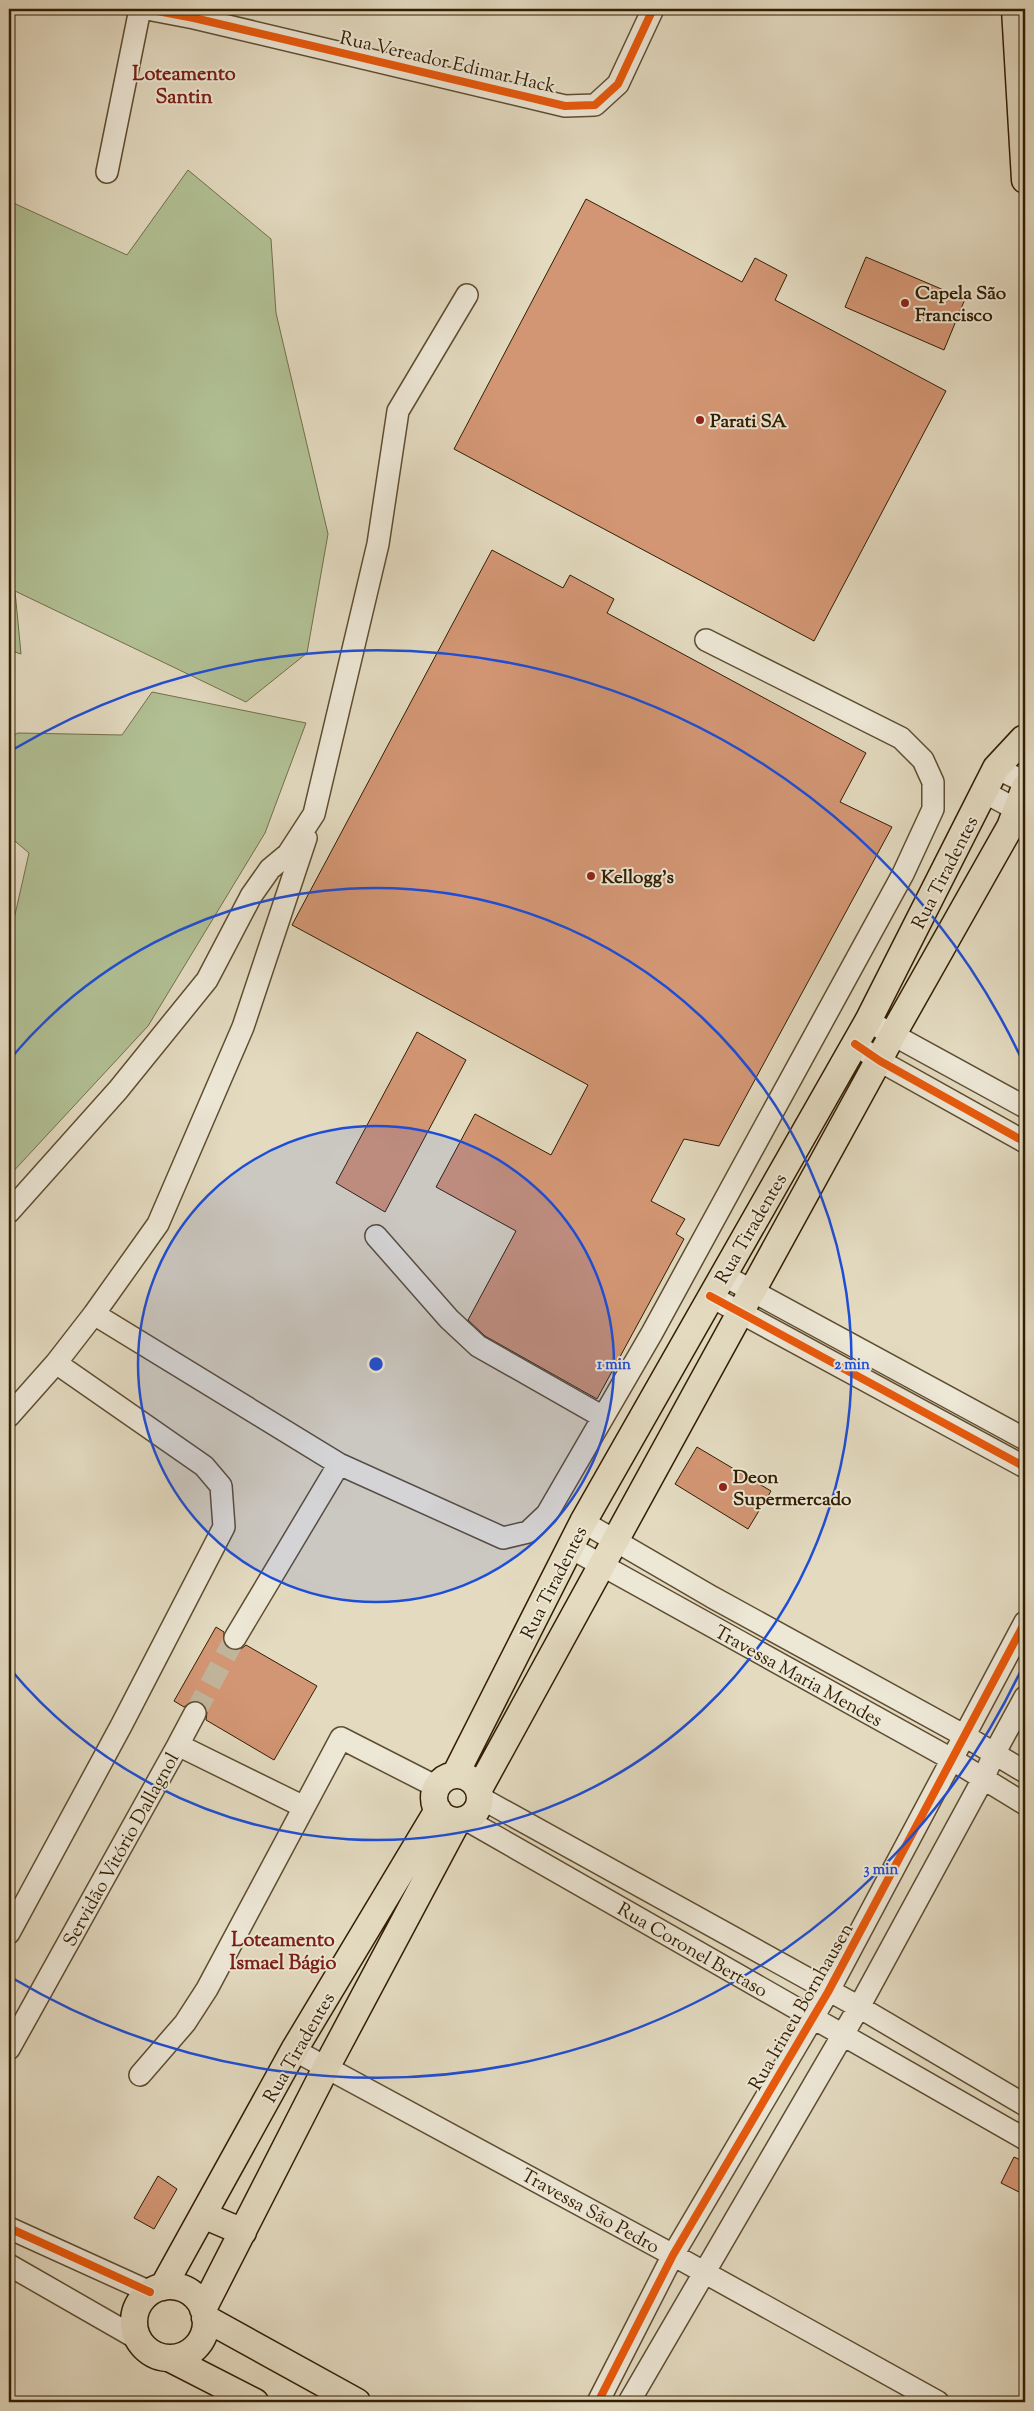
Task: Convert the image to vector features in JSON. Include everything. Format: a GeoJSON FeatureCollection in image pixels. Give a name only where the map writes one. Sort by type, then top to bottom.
{"type":"FeatureCollection","features":[{"type":"Feature","properties":{"kind":"main road"},"geometry":{"type":"LineString","coordinates":[[1013,10],[1025,180]]}},
{"type":"Feature","properties":{"kind":"main road","name":"Rua Tiradentes"},"geometry":{"type":"LineString","coordinates":[[204,2314],[327,2066],[583,1522],[861,1033],[996,768],[1024,732]]}},
{"type":"Feature","properties":{"kind":"main road","name":"Rua Tiradentes"},"geometry":{"type":"LineString","coordinates":[[1024,732],[1025,769]]}},
{"type":"Feature","properties":{"kind":"main road","name":"Rua Tiradentes"},"geometry":{"type":"LineString","coordinates":[[479,1793],[602,1566],[614,1540],[1023,804]]}},
{"type":"Feature","properties":{"kind":"main road"},"geometry":{"type":"LineString","coordinates":[[450,1803],[469,1778],[479,1793]]}},
{"type":"Feature","properties":{"kind":"main road","name":"Rua Tiradentes"},"geometry":{"type":"LineString","coordinates":[[156,2289],[202,2215],[294,2050],[450,1803]]}},
{"type":"Feature","properties":{"kind":"main road"},"geometry":{"type":"LineString","coordinates":[[202,2215],[243,2232]]}},
{"type":"Feature","properties":{"kind":"main road"},"geometry":{"type":"LineString","coordinates":[[169,2358],[181,2356],[192,2350],[200,2341],[205,2330],[204,2314],[197,2299],[187,2290],[175,2286],[156,2289],[141,2301],[135,2313],[134,2326],[138,2339],[146,2349],[157,2356],[169,2358],[254,2402]]}},
{"type":"Feature","properties":{"kind":"main road"},"geometry":{"type":"LineString","coordinates":[[204,2314],[357,2402]]}},
{"type":"Feature","properties":{"kind":"street"},"geometry":{"type":"LineString","coordinates":[[107,172],[140,9]]}},
{"type":"Feature","properties":{"kind":"street","name":"Rua Vereador Edimar Hack"},"geometry":{"type":"LineString","coordinates":[[146,9],[194,18],[565,106],[596,105],[618,84],[654,9]]}},
{"type":"Feature","properties":{"kind":"street"},"geometry":{"type":"LineString","coordinates":[[9,1416],[56,1363],[94,1314],[158,1224],[242,1027],[314,814],[378,544],[398,410],[467,295]]}},
{"type":"Feature","properties":{"kind":"street"},"geometry":{"type":"LineString","coordinates":[[94,1314],[339,1464],[504,1538],[528,1532],[547,1514],[657,1324],[879,917],[933,809],[933,782],[923,760],[901,738],[706,640]]}},
{"type":"Feature","properties":{"kind":"street"},"geometry":{"type":"LineString","coordinates":[[996,768],[1025,782]]}},
{"type":"Feature","properties":{"kind":"street"},"geometry":{"type":"LineString","coordinates":[[984,792],[1023,804]]}},
{"type":"Feature","properties":{"kind":"street"},"geometry":{"type":"LineString","coordinates":[[9,1212],[118,1090],[207,980],[251,896],[270,869],[288,854],[314,814]]}},
{"type":"Feature","properties":{"kind":"street"},"geometry":{"type":"LineString","coordinates":[[861,1033],[894,1034],[1022,1105],[1004,1130]]}},
{"type":"Feature","properties":{"kind":"street"},"geometry":{"type":"LineString","coordinates":[[861,1033],[880,1061],[1025,1142]]}},
{"type":"Feature","properties":{"kind":"street"},"geometry":{"type":"LineString","coordinates":[[376,1236],[449,1320],[478,1346],[603,1417]]}},
{"type":"Feature","properties":{"kind":"street"},"geometry":{"type":"LineString","coordinates":[[717,1285],[754,1290],[1025,1439]]}},
{"type":"Feature","properties":{"kind":"street"},"geometry":{"type":"LineString","coordinates":[[717,1285],[740,1314],[1025,1467]]}},
{"type":"Feature","properties":{"kind":"street"},"geometry":{"type":"LineString","coordinates":[[9,1932],[122,1726],[224,1527],[221,1486],[204,1466],[56,1363]]}},
{"type":"Feature","properties":{"kind":"street"},"geometry":{"type":"LineString","coordinates":[[235,1638],[339,1464]]}},
{"type":"Feature","properties":{"kind":"street","name":"Travessa Maria Mendes"},"geometry":{"type":"LineString","coordinates":[[583,1522],[712,1597],[965,1736],[1025,1772]]}},
{"type":"Feature","properties":{"kind":"street","name":"Travessa Maria Mendes"},"geometry":{"type":"LineString","coordinates":[[571,1548],[954,1760],[983,1780],[1025,1804]]}},
{"type":"Feature","properties":{"kind":"street"},"geometry":{"type":"LineString","coordinates":[[703,1622],[712,1597]]}},
{"type":"Feature","properties":{"kind":"street","name":"Rua Irineu Bornhausen"},"geometry":{"type":"LineString","coordinates":[[598,2402],[673,2255],[814,2018],[1022,1633]]}},
{"type":"Feature","properties":{"kind":"street"},"geometry":{"type":"LineString","coordinates":[[629,2402],[859,2007],[983,1780],[994,1754],[1025,1697]]}},
{"type":"Feature","properties":{"kind":"street"},"geometry":{"type":"LineString","coordinates":[[178,1745],[195,1713]]}},
{"type":"Feature","properties":{"kind":"street","name":"Rua Coronel Bertaso"},"geometry":{"type":"LineString","coordinates":[[304,1807],[341,1738],[640,1919],[843,2033],[1025,2139]]}},
{"type":"Feature","properties":{"kind":"street","name":"Servidão Vitório Dallagnol"},"geometry":{"type":"LineString","coordinates":[[9,2049],[178,1745],[304,1807]]}},
{"type":"Feature","properties":{"kind":"street","name":"Rua Coronel Bertaso"},"geometry":{"type":"LineString","coordinates":[[479,1793],[828,1992],[859,2007],[1025,2105]]}},
{"type":"Feature","properties":{"kind":"street"},"geometry":{"type":"LineString","coordinates":[[140,2075],[185,2023],[207,1989],[304,1807]]}},
{"type":"Feature","properties":{"kind":"street"},"geometry":{"type":"LineString","coordinates":[[640,1919],[654,1894]]}},
{"type":"Feature","properties":{"kind":"street","name":"Travessa São Pedro"},"geometry":{"type":"LineString","coordinates":[[294,2050],[327,2066],[673,2255],[938,2402]]}},
{"type":"Feature","properties":{"kind":"street"},"geometry":{"type":"LineString","coordinates":[[754,2119],[784,2135]]}},
{"type":"Feature","properties":{"kind":"street"},"geometry":{"type":"LineString","coordinates":[[9,2228],[156,2289]]}},
{"type":"Feature","properties":{"kind":"street"},"geometry":{"type":"LineString","coordinates":[[9,2265],[138,2339]]}},
{"type":"Feature","properties":{"kind":"green space"},"geometry":{"type":"Polygon","coordinates":[[[188,170],[271,239],[276,313],[328,534],[307,653],[246,702],[15,591],[21,654],[9,650],[9,201],[127,255],[188,170]]]}},
{"type":"Feature","properties":{"kind":"green space"},"geometry":{"type":"Polygon","coordinates":[[[152,692],[306,723],[265,833],[148,1026],[9,1176],[9,941],[29,853],[9,836],[9,737],[18,733],[122,735],[152,692]]]}},
{"type":"Feature","properties":{"kind":"building","name":"Parati SA"},"geometry":{"type":"Polygon","coordinates":[[[586,199],[742,282],[755,258],[787,275],[775,300],[946,391],[814,641],[454,449],[586,199]]]}},
{"type":"Feature","properties":{"kind":"building","name":"Capela São Francisco"},"geometry":{"type":"Polygon","coordinates":[[[866,257],[965,299],[944,350],[845,307],[866,257]]]}},
{"type":"Feature","properties":{"kind":"building","name":"Kellogg's"},"geometry":{"type":"Polygon","coordinates":[[[492,550],[563,588],[570,575],[614,599],[607,613],[866,753],[840,802],[892,827],[719,1146],[684,1139],[651,1201],[685,1219],[676,1234],[684,1239],[597,1399],[485,1336],[468,1320],[516,1231],[436,1187],[475,1114],[551,1155],[588,1085],[292,925],[492,550]]]}},
{"type":"Feature","properties":{"kind":"building"},"geometry":{"type":"Polygon","coordinates":[[[417,1032],[466,1060],[385,1212],[336,1183],[417,1032]]]}},
{"type":"Feature","properties":{"kind":"building","name":"Deon Supermercado"},"geometry":{"type":"Polygon","coordinates":[[[697,1447],[771,1491],[748,1529],[675,1484],[697,1447]]]}},
{"type":"Feature","properties":{"kind":"building"},"geometry":{"type":"Polygon","coordinates":[[[216,1627],[224,1632],[224,1644],[229,1649],[241,1649],[246,1645],[317,1686],[274,1760],[206,1720],[207,1712],[201,1702],[194,1701],[184,1707],[174,1701],[216,1627]]]}},
{"type":"Feature","properties":{"kind":"building"},"geometry":{"type":"Polygon","coordinates":[[[1014,2157],[1025,2162],[1025,2195],[1001,2183],[1014,2157]]]}},
{"type":"Feature","properties":{"kind":"building"},"geometry":{"type":"Polygon","coordinates":[[[158,2176],[177,2189],[154,2229],[134,2218],[158,2176]]]}},
{"type":"Feature","properties":{"kind":"tunnel"},"geometry":{"type":"LineString","coordinates":[[195,1713],[235,1638]]}},
{"type":"Feature","properties":{"kind":"cycle path"},"geometry":{"type":"LineString","coordinates":[[147,9],[194,18],[565,106],[595,105],[618,84],[653,9]]}},
{"type":"Feature","properties":{"kind":"cycle path"},"geometry":{"type":"LineString","coordinates":[[855,1044],[880,1061],[1025,1142]]}},
{"type":"Feature","properties":{"kind":"cycle path"},"geometry":{"type":"LineString","coordinates":[[710,1296],[1025,1467]]}},
{"type":"Feature","properties":{"kind":"cycle path"},"geometry":{"type":"LineString","coordinates":[[598,2402],[673,2255],[828,1992],[1025,1622]]}},
{"type":"Feature","properties":{"kind":"cycle path"},"geometry":{"type":"LineString","coordinates":[[9,2228],[150,2292]]}},
{"type":"Feature","properties":{"kind":"place","name":"Capela São Francisco"},"geometry":{"type":"Point","coordinates":[905,303]}},
{"type":"Feature","properties":{"kind":"place","name":"Parati SA"},"geometry":{"type":"Point","coordinates":[700,420]}},
{"type":"Feature","properties":{"kind":"place","name":"Kellogg's"},"geometry":{"type":"Point","coordinates":[591,876]}},
{"type":"Feature","properties":{"kind":"place","name":"Deon Supermercado"},"geometry":{"type":"Point","coordinates":[723,1487]}},
{"type":"Feature","properties":{"kind":"district","name":"Loteamento Santin"},"geometry":{"type":"Point","coordinates":[184,84]}},
{"type":"Feature","properties":{"kind":"district","name":"Loteamento Ismael Bágio"},"geometry":{"type":"Point","coordinates":[283,1950]}}]}
